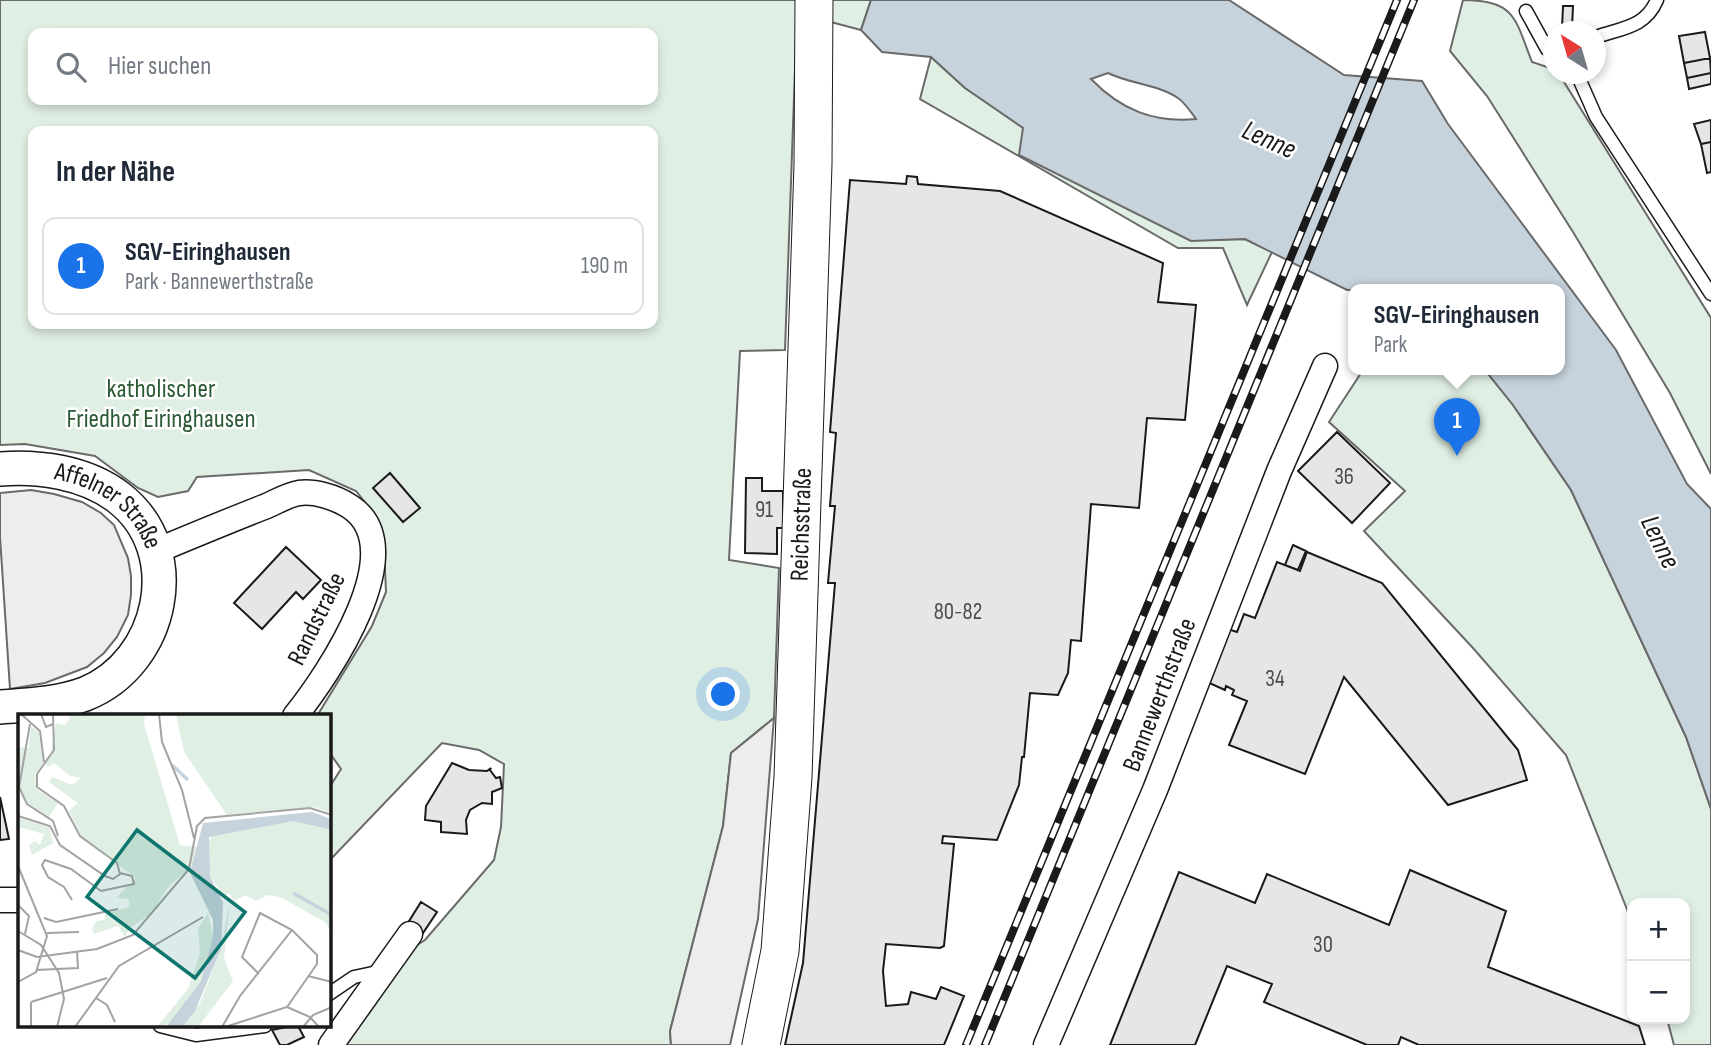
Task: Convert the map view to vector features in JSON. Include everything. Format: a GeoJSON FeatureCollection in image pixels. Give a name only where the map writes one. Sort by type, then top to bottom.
{"type":"FeatureCollection","features":[{"type":"Feature","properties":{"kind":"main road","name":"Reichsstraße"},"geometry":{"type":"LineString","coordinates":[[761,1045],[780,951],[793,777],[813,178],[814,0]]}},
{"type":"Feature","properties":{"kind":"main road","name":"Affelner Straße"},"geometry":{"type":"LineString","coordinates":[[0,469],[49,470],[94,483],[117,496],[133,511],[148,533],[159,564],[153,624],[136,654],[122,670],[85,694],[60,701],[0,707]]}},
{"type":"Feature","properties":{"kind":"street","name":"Bannewerthstraße"},"geometry":{"type":"LineString","coordinates":[[1046,1045],[1155,790],[1279,471],[1325,366]]}},
{"type":"Feature","properties":{"kind":"street","name":"Randstraße"},"geometry":{"type":"LineString","coordinates":[[156,551],[298,493],[336,497],[356,510],[370,532],[374,562],[368,586],[348,636],[313,694],[297,714]]}},
{"type":"Feature","properties":{"kind":"street"},"geometry":{"type":"LineString","coordinates":[[0,900],[18,900]]}},
{"type":"Feature","properties":{"kind":"street"},"geometry":{"type":"LineString","coordinates":[[331,1045],[410,934]]}},
{"type":"Feature","properties":{"kind":"lane"},"geometry":{"type":"LineString","coordinates":[[1606,34],[1635,25],[1652,10],[1657,0]]}},
{"type":"Feature","properties":{"kind":"lane"},"geometry":{"type":"LineString","coordinates":[[1526,10],[1543,42]]}},
{"type":"Feature","properties":{"kind":"lane"},"geometry":{"type":"LineString","coordinates":[[1580,84],[1603,128],[1711,294]]}},
{"type":"Feature","properties":{"kind":"lane"},"geometry":{"type":"LineString","coordinates":[[331,993],[354,977],[385,971]]}},
{"type":"Feature","properties":{"kind":"lane"},"geometry":{"type":"LineString","coordinates":[[168,1028],[196,1035],[250,1028]]}},
{"type":"Feature","properties":{"kind":"green space","name":"katholischer Friedhof Eiringhausen"},"geometry":{"type":"Polygon","coordinates":[[[0,0],[871,0],[861,30],[797,13],[785,350],[740,351],[729,560],[779,568],[774,718],[731,753],[723,826],[670,1031],[671,1045],[342,1045],[417,945],[425,940],[494,860],[501,827],[504,764],[479,750],[442,743],[331,859],[331,785],[341,769],[331,755],[331,714],[318,714],[372,626],[386,592],[384,547],[371,510],[356,491],[309,470],[197,477],[188,491],[158,497],[138,488],[95,456],[25,444],[0,445],[0,0]]]}},
{"type":"Feature","properties":{"kind":"green space"},"geometry":{"type":"Polygon","coordinates":[[[1463,0],[1494,4],[1511,15],[1522,34],[1532,62],[1543,66],[1543,84],[1565,84],[1711,318],[1711,474],[1670,393],[1573,232],[1487,96],[1450,51],[1463,0]]]}},
{"type":"Feature","properties":{"kind":"green space"},"geometry":{"type":"Polygon","coordinates":[[[931,57],[965,88],[1191,240],[1245,239],[1272,252],[1247,305],[1223,248],[1178,248],[920,99],[931,57]]]}},
{"type":"Feature","properties":{"kind":"green space"},"geometry":{"type":"Polygon","coordinates":[[[1360,375],[1489,375],[1513,405],[1571,490],[1686,737],[1711,809],[1711,1045],[1674,1045],[1668,1024],[1690,1024],[1690,898],[1627,898],[1627,909],[1566,755],[1473,648],[1364,531],[1405,491],[1329,422],[1360,375]]]}},
{"type":"Feature","properties":{"kind":"shaded area"},"geometry":{"type":"Polygon","coordinates":[[[31,490],[82,502],[101,513],[114,525],[128,558],[131,595],[128,615],[117,637],[104,653],[87,667],[45,683],[10,689],[0,537],[0,493],[31,490]]]}},
{"type":"Feature","properties":{"kind":"shaded area"},"geometry":{"type":"Polygon","coordinates":[[[774,718],[758,919],[730,1045],[671,1045],[670,1031],[723,826],[731,753],[774,718]]]}},
{"type":"Feature","properties":{"kind":"water","name":"Lenne"},"geometry":{"type":"Polygon","coordinates":[[[871,0],[1229,0],[1344,75],[1422,81],[1448,124],[1616,350],[1687,484],[1711,509],[1711,809],[1686,737],[1571,490],[1513,405],[1489,375],[1565,375],[1565,284],[1348,284],[1347,290],[1245,239],[1191,241],[1019,155],[1023,128],[965,88],[931,57],[882,52],[861,30],[871,0]],[[1108,73],[1091,79],[1114,99],[1139,112],[1166,119],[1196,119],[1178,98],[1108,73]]]}},
{"type":"Feature","properties":{"kind":"building"},"geometry":{"type":"Polygon","coordinates":[[[1563,6],[1573,6],[1572,21],[1562,21],[1563,6]]]}},
{"type":"Feature","properties":{"kind":"building"},"geometry":{"type":"Polygon","coordinates":[[[1705,32],[1710,58],[1684,63],[1679,36],[1705,32]]]}},
{"type":"Feature","properties":{"kind":"building"},"geometry":{"type":"Polygon","coordinates":[[[1710,58],[1711,73],[1687,78],[1684,63],[1710,58]]]}},
{"type":"Feature","properties":{"kind":"building"},"geometry":{"type":"Polygon","coordinates":[[[1711,73],[1711,84],[1689,89],[1687,78],[1711,73]]]}},
{"type":"Feature","properties":{"kind":"building"},"geometry":{"type":"Polygon","coordinates":[[[1711,120],[1711,142],[1701,144],[1694,124],[1711,120]]]}},
{"type":"Feature","properties":{"kind":"building"},"geometry":{"type":"Polygon","coordinates":[[[1711,142],[1711,172],[1707,173],[1701,144],[1711,142]]]}},
{"type":"Feature","properties":{"kind":"building"},"geometry":{"type":"Polygon","coordinates":[[[907,176],[917,177],[918,184],[1000,191],[1163,263],[1158,302],[1196,305],[1185,420],[1147,418],[1139,508],[1091,504],[1081,641],[1071,640],[1068,673],[1058,695],[1030,693],[1019,785],[997,840],[943,836],[942,843],[954,844],[944,946],[940,948],[886,944],[883,971],[886,1006],[908,1004],[911,992],[936,999],[941,987],[964,996],[944,1045],[785,1045],[803,963],[835,583],[828,583],[835,506],[830,506],[836,433],[830,432],[850,180],[906,184],[907,176]]]}},
{"type":"Feature","properties":{"kind":"building"},"geometry":{"type":"Polygon","coordinates":[[[1337,432],[1390,483],[1352,523],[1298,471],[1337,432]]]}},
{"type":"Feature","properties":{"kind":"building"},"geometry":{"type":"Polygon","coordinates":[[[390,473],[420,508],[403,522],[373,488],[390,473]]]}},
{"type":"Feature","properties":{"kind":"building"},"geometry":{"type":"Polygon","coordinates":[[[746,478],[762,478],[762,491],[783,491],[783,528],[777,528],[777,554],[745,553],[746,478]]]}},
{"type":"Feature","properties":{"kind":"building"},"geometry":{"type":"Polygon","coordinates":[[[1293,545],[1306,551],[1298,570],[1285,565],[1293,545]]]}},
{"type":"Feature","properties":{"kind":"building"},"geometry":{"type":"Polygon","coordinates":[[[286,547],[321,580],[303,599],[296,592],[262,629],[234,603],[286,547]]]}},
{"type":"Feature","properties":{"kind":"building"},"geometry":{"type":"Polygon","coordinates":[[[1307,552],[1382,583],[1518,750],[1527,780],[1448,805],[1344,677],[1305,774],[1229,745],[1247,701],[1232,695],[1234,690],[1226,686],[1225,690],[1207,682],[1228,629],[1237,632],[1244,614],[1255,618],[1277,562],[1300,571],[1307,552]]]}},
{"type":"Feature","properties":{"kind":"building"},"geometry":{"type":"Polygon","coordinates":[[[452,763],[469,770],[487,771],[491,768],[496,778],[500,777],[502,788],[492,792],[492,804],[482,803],[470,810],[466,820],[467,834],[441,832],[441,822],[425,820],[426,806],[452,763]]]}},
{"type":"Feature","properties":{"kind":"building"},"geometry":{"type":"Polygon","coordinates":[[[0,797],[9,839],[0,840],[0,797]]]}},
{"type":"Feature","properties":{"kind":"building"},"geometry":{"type":"Polygon","coordinates":[[[1410,870],[1506,911],[1488,967],[1627,1021],[1627,1024],[1639,1026],[1645,1045],[1419,1045],[1401,1037],[1398,1045],[1367,1045],[1264,1002],[1272,984],[1227,966],[1195,1045],[1110,1045],[1179,872],[1255,903],[1267,874],[1389,925],[1410,870]]]}},
{"type":"Feature","properties":{"kind":"building"},"geometry":{"type":"Polygon","coordinates":[[[421,902],[437,912],[421,936],[406,926],[421,902]]]}},
{"type":"Feature","properties":{"kind":"building"},"geometry":{"type":"Polygon","coordinates":[[[299,1028],[304,1037],[287,1045],[280,1045],[272,1030],[299,1028]]]}},
{"type":"Feature","properties":{"kind":"railway"},"geometry":{"type":"LineString","coordinates":[[966,1045],[1397,0]]}},
{"type":"Feature","properties":{"kind":"railway"},"geometry":{"type":"LineString","coordinates":[[985,1045],[1414,0]]}},
{"type":"Feature","properties":{"kind":"place","name":"SGV-Eiringhausen"},"geometry":{"type":"Point","coordinates":[1457,456]}}]}
